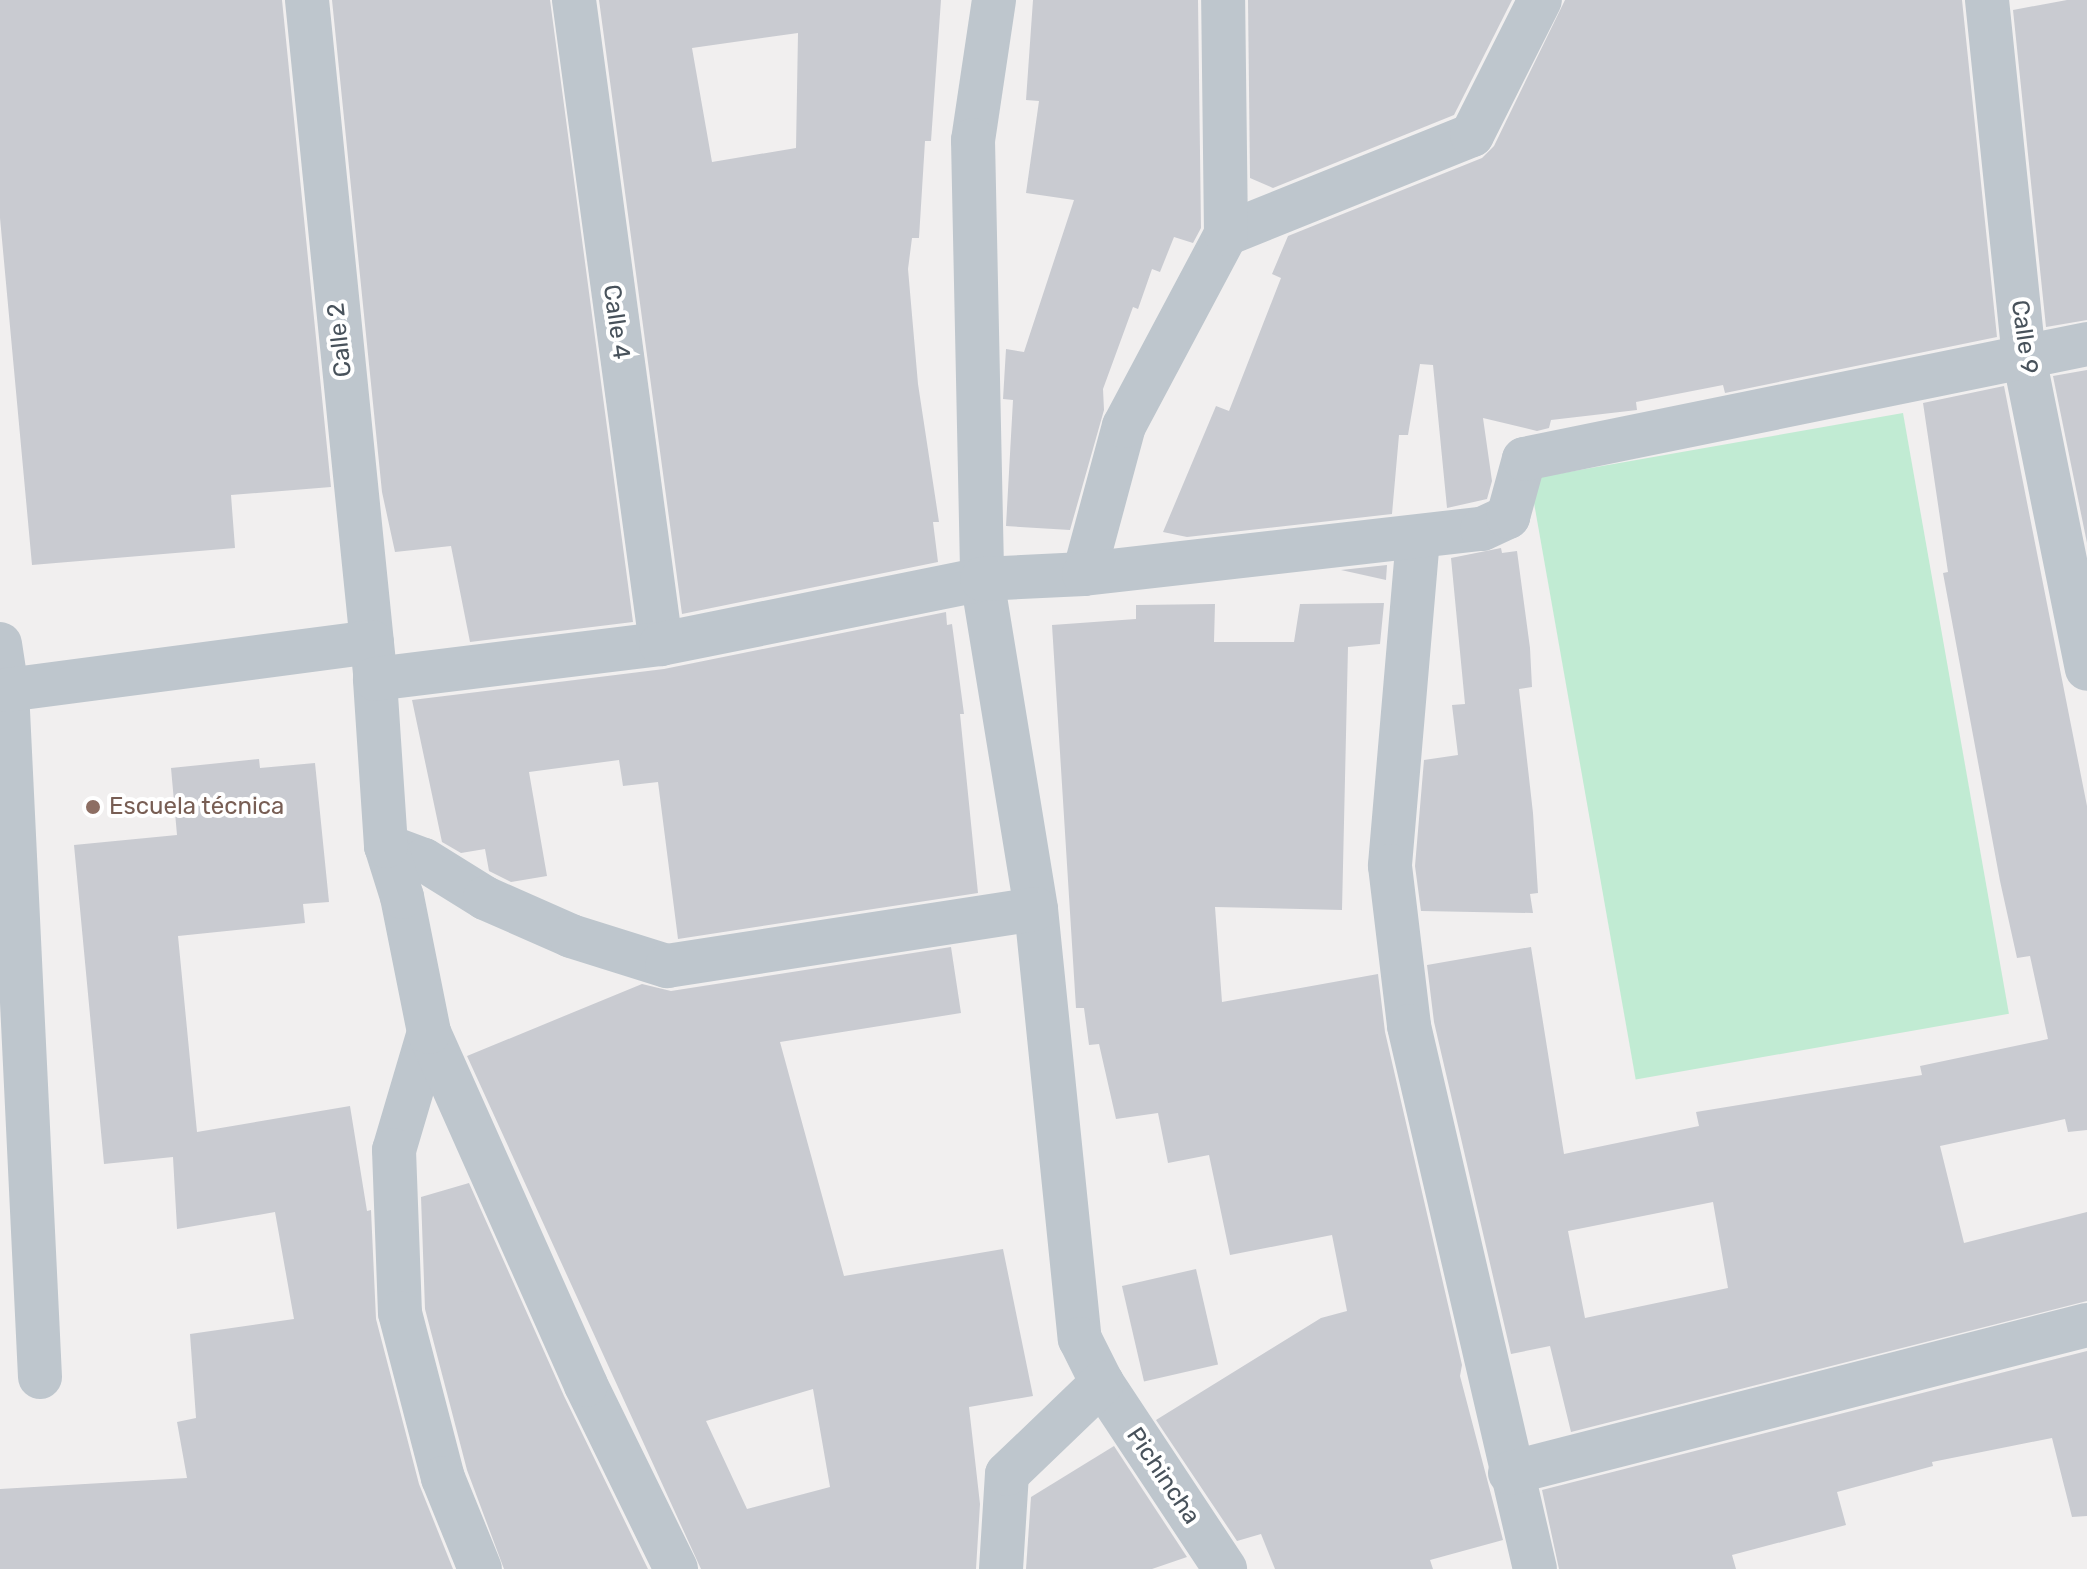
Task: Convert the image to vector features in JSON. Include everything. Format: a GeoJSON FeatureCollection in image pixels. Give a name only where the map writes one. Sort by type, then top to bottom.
{"type":"FeatureCollection","features":[{"type":"Feature","properties":{"kind":"street","name":"Calle 2"},"geometry":{"type":"LineString","coordinates":[[307,0],[374,661],[386,846],[402,897],[429,1032],[573,1359],[676,1569]]}},
{"type":"Feature","properties":{"kind":"street","name":"Calle 4"},"geometry":{"type":"LineString","coordinates":[[574,0],[661,644]]}},
{"type":"Feature","properties":{"kind":"street","name":"Pichincha"},"geometry":{"type":"LineString","coordinates":[[994,0],[973,140],[982,579],[1036,909],[1080,1339],[1102,1383],[1225,1569]]}},
{"type":"Feature","properties":{"kind":"street"},"geometry":{"type":"LineString","coordinates":[[1084,574],[1124,426],[1226,234],[1223,0]]}},
{"type":"Feature","properties":{"kind":"street"},"geometry":{"type":"LineString","coordinates":[[1226,234],[1472,135],[1540,0]]}},
{"type":"Feature","properties":{"kind":"street","name":"Calle 9"},"geometry":{"type":"LineString","coordinates":[[1987,0],[2024,357],[2087,669]]}},
{"type":"Feature","properties":{"kind":"street"},"geometry":{"type":"LineString","coordinates":[[7,690],[374,661],[661,644],[982,579],[1084,574],[1482,529],[1508,517],[1524,459],[2087,344]]}},
{"type":"Feature","properties":{"kind":"street"},"geometry":{"type":"LineString","coordinates":[[1418,538],[1390,866],[1409,1026],[1510,1473],[1535,1569]]}},
{"type":"Feature","properties":{"kind":"street"},"geometry":{"type":"LineString","coordinates":[[0,644],[7,690],[40,1377]]}},
{"type":"Feature","properties":{"kind":"street"},"geometry":{"type":"LineString","coordinates":[[386,846],[424,860],[485,898],[571,936],[667,966],[1036,909]]}},
{"type":"Feature","properties":{"kind":"street"},"geometry":{"type":"LineString","coordinates":[[429,1032],[394,1150],[400,1313],[443,1478],[480,1569]]}},
{"type":"Feature","properties":{"kind":"street"},"geometry":{"type":"LineString","coordinates":[[1510,1473],[2087,1325]]}},
{"type":"Feature","properties":{"kind":"street"},"geometry":{"type":"LineString","coordinates":[[1001,1569],[1007,1474],[1102,1383]]}},
{"type":"Feature","properties":{"kind":"green space"},"geometry":{"type":"Polygon","coordinates":[[[1903,413],[2009,1014],[1636,1080],[1530,479],[1903,413]]]}},
{"type":"Feature","properties":{"kind":"building"},"geometry":{"type":"Polygon","coordinates":[[[0,0],[282,0],[331,487],[231,495],[235,548],[32,565],[0,218],[0,0]]]}},
{"type":"Feature","properties":{"kind":"building"},"geometry":{"type":"Polygon","coordinates":[[[332,0],[550,0],[633,622],[470,642],[451,546],[395,552],[382,492],[332,0]]]}},
{"type":"Feature","properties":{"kind":"building"},"geometry":{"type":"Polygon","coordinates":[[[599,0],[941,0],[931,141],[925,141],[919,238],[912,238],[908,269],[918,384],[939,522],[933,522],[938,562],[682,614],[599,0]],[[798,33],[692,48],[712,162],[796,148],[798,33]]]}},
{"type":"Feature","properties":{"kind":"building"},"geometry":{"type":"Polygon","coordinates":[[[1033,0],[1198,0],[1201,228],[1193,243],[1174,237],[1160,272],[1152,269],[1138,309],[1133,307],[1103,389],[1104,410],[1070,530],[1006,526],[1013,400],[1003,399],[1006,349],[1024,352],[1074,200],[1026,193],[1039,101],[1026,100],[1033,0]]]}},
{"type":"Feature","properties":{"kind":"building"},"geometry":{"type":"Polygon","coordinates":[[[1248,0],[1512,0],[1454,115],[1273,188],[1250,178],[1248,0]]]}},
{"type":"Feature","properties":{"kind":"building"},"geometry":{"type":"Polygon","coordinates":[[[1565,0],[1962,0],[1997,337],[1725,393],[1723,385],[1636,402],[1637,410],[1551,420],[1549,428],[1537,431],[1483,418],[1492,481],[1487,499],[1447,508],[1433,365],[1420,364],[1408,435],[1399,435],[1392,514],[1187,537],[1163,532],[1216,406],[1229,411],[1281,278],[1272,274],[1288,236],[1482,158],[1494,146],[1565,0]]]}},
{"type":"Feature","properties":{"kind":"building"},"geometry":{"type":"Polygon","coordinates":[[[2067,0],[2087,0],[2087,320],[2046,327],[2013,10],[2067,0]]]}},
{"type":"Feature","properties":{"kind":"building"},"geometry":{"type":"Polygon","coordinates":[[[2087,370],[2087,543],[2053,376],[2087,370]]]}},
{"type":"Feature","properties":{"kind":"building"},"geometry":{"type":"Polygon","coordinates":[[[2004,386],[2087,806],[2087,1130],[2068,1132],[2065,1119],[1940,1146],[1964,1243],[2087,1212],[2087,1301],[1571,1432],[1550,1346],[1511,1354],[1434,1022],[1427,965],[1531,947],[1564,1154],[1699,1126],[1696,1112],[1922,1075],[1920,1066],[2048,1039],[2030,956],[2017,958],[2000,881],[1943,573],[1948,572],[1923,403],[2004,386]],[[1713,1202],[1568,1231],[1585,1318],[1728,1288],[1713,1202]]]}},
{"type":"Feature","properties":{"kind":"building"},"geometry":{"type":"Polygon","coordinates":[[[1501,548],[1502,553],[1517,551],[1530,648],[1532,687],[1519,689],[1533,813],[1538,893],[1530,894],[1533,913],[1421,911],[1415,866],[1424,760],[1458,755],[1452,705],[1465,704],[1451,558],[1501,548]]]}},
{"type":"Feature","properties":{"kind":"building"},"geometry":{"type":"Polygon","coordinates":[[[1387,565],[1386,580],[1341,570],[1387,565]]]}},
{"type":"Feature","properties":{"kind":"building"},"geometry":{"type":"Polygon","coordinates":[[[1384,603],[1380,644],[1348,647],[1342,910],[1215,907],[1222,1002],[1378,974],[1385,1032],[1462,1365],[1460,1376],[1503,1540],[1430,1560],[1433,1569],[1275,1569],[1261,1534],[1237,1541],[1156,1420],[1321,1318],[1347,1311],[1332,1235],[1230,1255],[1209,1155],[1168,1163],[1158,1113],[1116,1119],[1099,1044],[1089,1045],[1084,1008],[1076,1008],[1052,625],[1136,619],[1136,605],[1215,604],[1214,642],[1294,642],[1300,604],[1384,603]]]}},
{"type":"Feature","properties":{"kind":"building"},"geometry":{"type":"Polygon","coordinates":[[[946,612],[947,625],[952,624],[964,714],[960,714],[978,893],[678,939],[658,782],[623,786],[619,760],[529,772],[547,876],[511,882],[489,871],[485,849],[461,853],[442,842],[412,700],[664,669],[946,612]]]}},
{"type":"Feature","properties":{"kind":"building"},"geometry":{"type":"Polygon","coordinates":[[[259,759],[260,768],[315,763],[329,902],[303,904],[305,923],[178,936],[197,1132],[350,1106],[367,1211],[371,1210],[376,1319],[419,1484],[453,1569],[0,1569],[0,1489],[187,1478],[177,1422],[196,1418],[190,1334],[294,1319],[275,1212],[177,1229],[173,1157],[104,1164],[74,845],[177,835],[171,768],[259,759]]]}},
{"type":"Feature","properties":{"kind":"building"},"geometry":{"type":"Polygon","coordinates":[[[951,947],[961,1013],[780,1042],[844,1276],[1003,1249],[1033,1396],[969,1407],[980,1504],[976,1569],[701,1569],[467,1056],[642,984],[671,991],[951,947]],[[813,1389],[706,1421],[747,1509],[830,1487],[813,1389]]]}},
{"type":"Feature","properties":{"kind":"building"},"geometry":{"type":"Polygon","coordinates":[[[469,1183],[564,1396],[648,1569],[504,1569],[467,1470],[425,1309],[421,1197],[469,1183]]]}},
{"type":"Feature","properties":{"kind":"building"},"geometry":{"type":"Polygon","coordinates":[[[1196,1269],[1218,1364],[1144,1382],[1122,1286],[1196,1269]]]}},
{"type":"Feature","properties":{"kind":"building"},"geometry":{"type":"Polygon","coordinates":[[[2087,1351],[2087,1516],[2072,1517],[2052,1438],[1932,1462],[1933,1466],[1837,1492],[1846,1525],[1732,1555],[1736,1569],[1559,1569],[1542,1490],[2087,1351]]]}},
{"type":"Feature","properties":{"kind":"building"},"geometry":{"type":"Polygon","coordinates":[[[1114,1446],[1187,1557],[1152,1569],[1026,1569],[1031,1497],[1114,1446]]]}},
{"type":"Feature","properties":{"kind":"place","name":"Escuela técnica"},"geometry":{"type":"Point","coordinates":[93,807]}}]}
